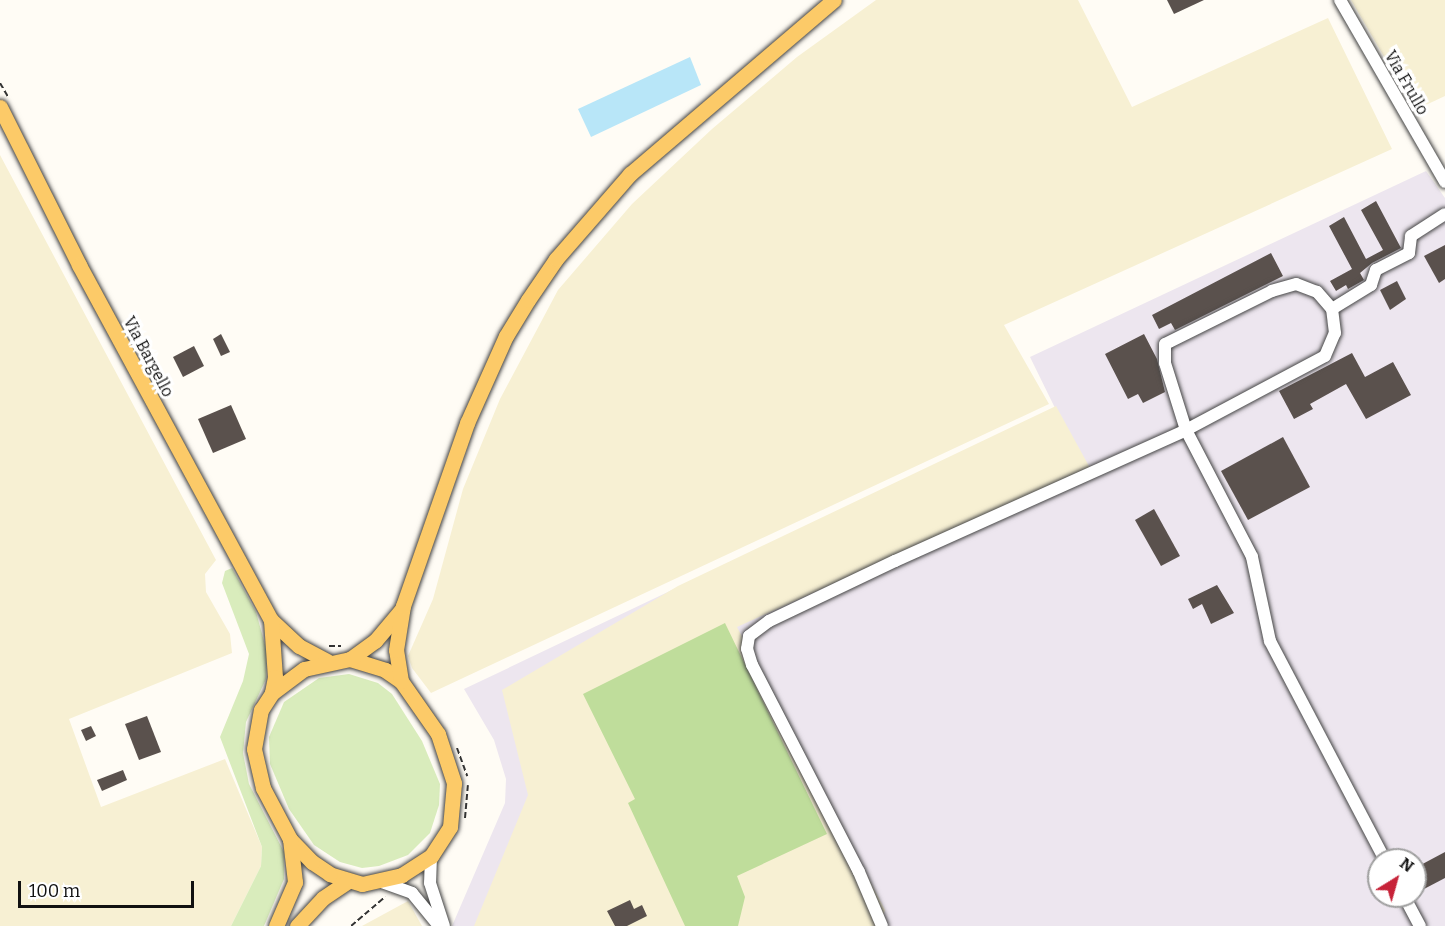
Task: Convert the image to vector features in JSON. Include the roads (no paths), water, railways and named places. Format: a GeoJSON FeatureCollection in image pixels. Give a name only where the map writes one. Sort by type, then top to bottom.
{"type":"FeatureCollection","features":[{"type":"Feature","properties":{"kind":"main road"},"geometry":{"type":"LineString","coordinates":[[401,681],[396,650],[404,606],[484,382],[506,336],[556,259],[630,174],[834,0]]}},
{"type":"Feature","properties":{"kind":"main road","name":"Via Bargello"},"geometry":{"type":"LineString","coordinates":[[5,104],[78,265],[271,620],[299,646],[327,654]]}},
{"type":"Feature","properties":{"kind":"main road"},"geometry":{"type":"LineString","coordinates":[[350,652],[401,681],[438,734],[454,783],[455,807],[450,827],[431,856],[402,875],[382,882],[348,881],[312,862],[290,839],[256,767],[254,735],[261,710],[272,693],[327,654],[350,652],[375,641],[404,606]]}},
{"type":"Feature","properties":{"kind":"main road","name":"Via Bargello"},"geometry":{"type":"LineString","coordinates":[[271,620],[275,677],[272,693]]}},
{"type":"Feature","properties":{"kind":"main road"},"geometry":{"type":"LineString","coordinates":[[276,926],[295,882],[290,839]]}},
{"type":"Feature","properties":{"kind":"main road"},"geometry":{"type":"LineString","coordinates":[[297,926],[323,898],[348,881]]}},
{"type":"Feature","properties":{"kind":"street","name":"Via Frullo"},"geometry":{"type":"LineString","coordinates":[[1340,0],[1445,182]]}},
{"type":"Feature","properties":{"kind":"street"},"geometry":{"type":"LineString","coordinates":[[1332,309],[1371,285],[1376,270],[1409,253],[1411,236],[1445,214]]}},
{"type":"Feature","properties":{"kind":"street"},"geometry":{"type":"LineString","coordinates":[[882,926],[860,872],[752,665],[747,650],[749,636],[769,621],[884,566],[1186,430],[1325,356],[1335,333],[1332,309],[1317,292],[1296,284],[1272,291],[1165,344],[1165,363],[1186,430],[1252,557],[1270,641],[1379,848]]}},
{"type":"Feature","properties":{"kind":"street"},"geometry":{"type":"LineString","coordinates":[[431,856],[430,883],[444,926]]}},
{"type":"Feature","properties":{"kind":"street"},"geometry":{"type":"LineString","coordinates":[[382,882],[412,893],[439,926]]}},
{"type":"Feature","properties":{"kind":"street"},"geometry":{"type":"LineString","coordinates":[[1410,908],[1420,926]]}},
{"type":"Feature","properties":{"kind":"water"},"geometry":{"type":"Polygon","coordinates":[[[690,57],[701,85],[591,137],[578,109],[690,57]]]}}]}
